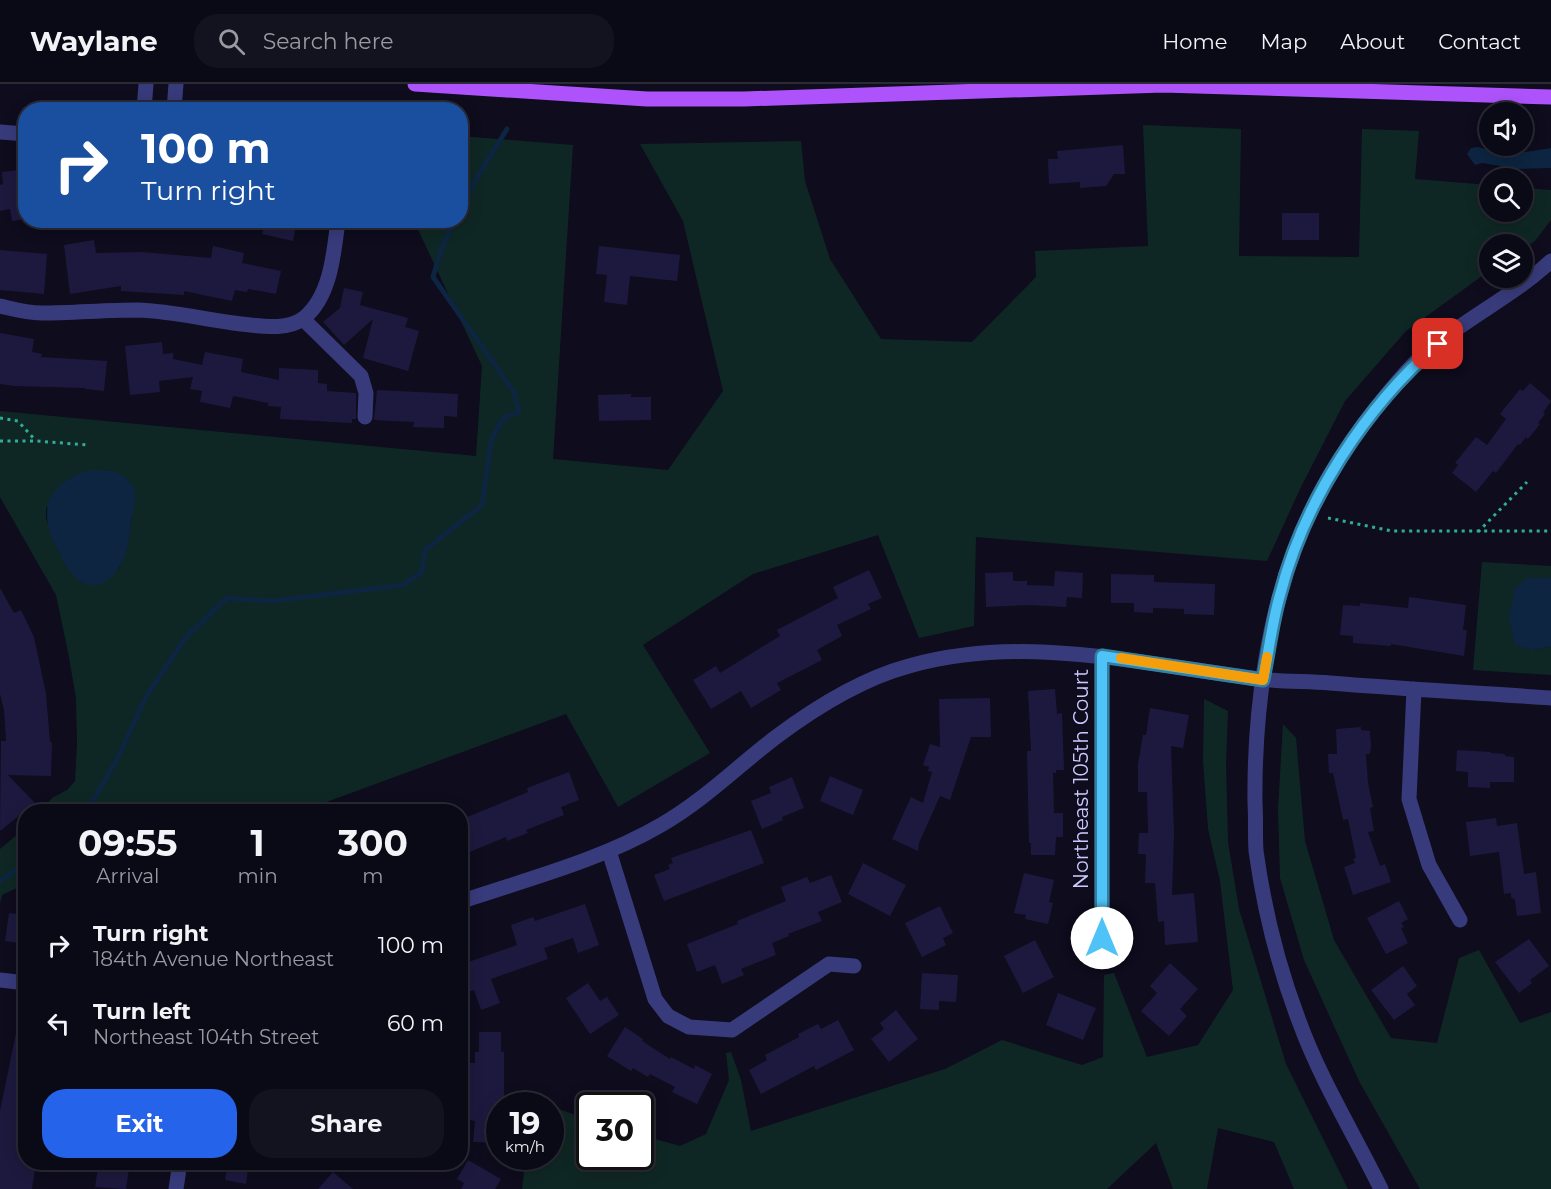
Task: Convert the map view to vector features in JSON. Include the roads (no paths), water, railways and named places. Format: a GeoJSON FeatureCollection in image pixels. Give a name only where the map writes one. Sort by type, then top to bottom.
{"type":"FeatureCollection","features":[{"type":"Feature","properties":{"kind":"main road"},"geometry":{"type":"LineString","coordinates":[[415,84],[647,99],[732,99],[1163,84],[1551,97]]}},
{"type":"Feature","properties":{"kind":"street"},"geometry":{"type":"LineString","coordinates":[[145,102],[146,84]]}},
{"type":"Feature","properties":{"kind":"street"},"geometry":{"type":"LineString","coordinates":[[175,102],[176,84]]}},
{"type":"Feature","properties":{"kind":"street"},"geometry":{"type":"LineString","coordinates":[[0,132],[18,133]]}},
{"type":"Feature","properties":{"kind":"street"},"geometry":{"type":"LineString","coordinates":[[0,306],[39,313],[158,312],[273,327],[289,324],[303,319],[317,303],[328,278],[337,228]]}},
{"type":"Feature","properties":{"kind":"street"},"geometry":{"type":"LineString","coordinates":[[1381,1189],[1310,1050],[1288,990],[1263,899],[1256,847],[1255,766],[1263,680],[1280,594],[1302,530],[1338,461],[1376,408],[1409,369],[1452,332],[1531,279],[1551,261]]}},
{"type":"Feature","properties":{"kind":"street"},"geometry":{"type":"LineString","coordinates":[[303,319],[361,376],[366,393],[365,417]]}},
{"type":"Feature","properties":{"kind":"street"},"geometry":{"type":"LineString","coordinates":[[468,899],[609,851],[662,825],[704,795],[776,737],[809,714],[867,682],[909,666],[974,653],[1034,650],[1102,656],[1263,680],[1551,698]]}},
{"type":"Feature","properties":{"kind":"street","name":"Northeast 105th Court"},"geometry":{"type":"LineString","coordinates":[[1102,656],[1102,938]]}},
{"type":"Feature","properties":{"kind":"street"},"geometry":{"type":"LineString","coordinates":[[1414,689],[1409,799],[1429,865],[1460,920]]}},
{"type":"Feature","properties":{"kind":"street"},"geometry":{"type":"LineString","coordinates":[[609,851],[655,999],[668,1016],[689,1027],[732,1030],[829,964],[854,966]]}},
{"type":"Feature","properties":{"kind":"street"},"geometry":{"type":"LineString","coordinates":[[0,980],[18,982]]}},
{"type":"Feature","properties":{"kind":"street"},"geometry":{"type":"LineString","coordinates":[[176,1189],[179,1170]]}},
{"type":"Feature","properties":{"kind":"water"},"geometry":{"type":"Polygon","coordinates":[[[1479,147],[1479,156],[1533,156],[1533,151],[1551,148],[1551,168],[1512,168],[1482,163],[1475,165],[1467,154],[1471,148],[1479,147]]]}},
{"type":"Feature","properties":{"kind":"water"},"geometry":{"type":"Polygon","coordinates":[[[89,470],[109,470],[124,476],[134,489],[135,501],[129,541],[122,562],[111,577],[97,585],[89,585],[72,574],[63,560],[50,532],[48,504],[57,488],[73,477],[89,470]]]}},
{"type":"Feature","properties":{"kind":"water"},"geometry":{"type":"Polygon","coordinates":[[[1528,578],[1551,578],[1551,646],[1533,650],[1515,645],[1509,617],[1515,587],[1528,578]]]}},
{"type":"Feature","properties":{"kind":"waterway"},"geometry":{"type":"LineString","coordinates":[[468,194],[507,129]]}},
{"type":"Feature","properties":{"kind":"waterway"},"geometry":{"type":"LineString","coordinates":[[89,804],[117,759],[147,695],[186,637],[227,598],[273,601],[403,585],[422,572],[425,550],[482,505],[491,441],[503,418],[519,412],[514,392],[433,277],[441,250],[451,228]]}},
{"type":"Feature","properties":{"kind":"waterway"},"geometry":{"type":"LineString","coordinates":[[0,881],[18,869]]}}]}
